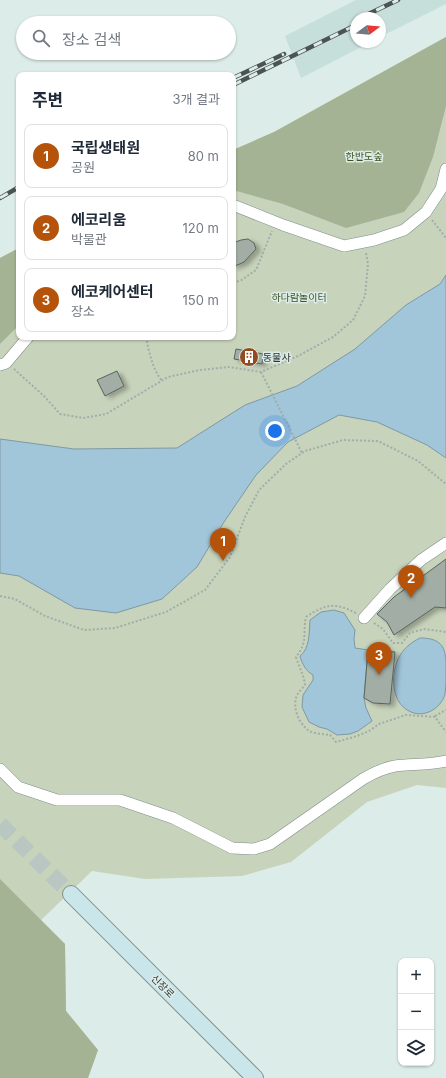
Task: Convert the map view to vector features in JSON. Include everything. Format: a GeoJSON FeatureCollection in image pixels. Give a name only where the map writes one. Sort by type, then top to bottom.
{"type":"FeatureCollection","features":[{"type":"Feature","properties":{"kind":"street"},"geometry":{"type":"LineString","coordinates":[[236,206],[276,223],[344,246],[374,240],[404,230],[426,212],[441,189],[446,169]]}},
{"type":"Feature","properties":{"kind":"street"},"geometry":{"type":"LineString","coordinates":[[3,364],[25,340]]}},
{"type":"Feature","properties":{"kind":"street"},"geometry":{"type":"LineString","coordinates":[[364,618],[390,589],[421,560],[446,543]]}},
{"type":"Feature","properties":{"kind":"street"},"geometry":{"type":"LineString","coordinates":[[0,769],[18,787],[50,798],[57,800],[120,800],[173,818],[232,848],[254,849],[270,844],[298,826],[363,779],[377,772],[394,766],[437,763],[446,760]]}},
{"type":"Feature","properties":{"kind":"street","name":"신장로"},"geometry":{"type":"LineString","coordinates":[[71,894],[255,1078]]}},
{"type":"Feature","properties":{"kind":"path"},"geometry":{"type":"LineString","coordinates":[[426,212],[446,238]]}},
{"type":"Feature","properties":{"kind":"path"},"geometry":{"type":"LineString","coordinates":[[236,281],[256,270],[276,223]]}},
{"type":"Feature","properties":{"kind":"path"},"geometry":{"type":"LineString","coordinates":[[3,364],[24,376],[60,414],[83,418],[106,414],[168,377],[200,370],[229,367],[261,372],[298,356],[332,337],[353,320],[365,296],[368,264],[364,242]]}},
{"type":"Feature","properties":{"kind":"path"},"geometry":{"type":"LineString","coordinates":[[147,340],[152,363],[162,381]]}},
{"type":"Feature","properties":{"kind":"path"},"geometry":{"type":"LineString","coordinates":[[261,372],[302,453]]}},
{"type":"Feature","properties":{"kind":"path"},"geometry":{"type":"LineString","coordinates":[[0,596],[15,599],[45,616],[84,630],[115,628],[166,612],[205,590],[230,557],[245,517],[259,490],[286,464],[305,451],[343,440],[378,441],[418,460],[446,484]]}},
{"type":"Feature","properties":{"kind":"path"},"geometry":{"type":"LineString","coordinates":[[446,632],[424,629],[410,633],[402,643],[393,643],[383,628],[342,606],[329,606],[317,609],[306,617],[304,627],[305,640],[302,649],[296,657],[299,669],[304,676],[305,685],[296,696],[295,708],[300,719],[309,731],[330,735],[336,742],[357,736],[369,731],[379,724],[406,715],[435,716],[446,710]]}},
{"type":"Feature","properties":{"kind":"path"},"geometry":{"type":"LineString","coordinates":[[435,716],[446,731]]}},
{"type":"Feature","properties":{"kind":"shaded area"},"geometry":{"type":"Polygon","coordinates":[[[356,0],[446,0],[446,4],[386,34],[386,12],[350,12],[350,48],[359,48],[301,78],[285,36],[356,0]]]}},
{"type":"Feature","properties":{"kind":"green space","name":"하다람놀이터"},"geometry":{"type":"Polygon","coordinates":[[[446,37],[446,788],[417,785],[367,802],[291,862],[242,876],[145,879],[92,871],[41,920],[65,944],[66,1011],[98,1050],[88,1078],[0,1078],[0,258],[16,250],[16,340],[236,340],[236,149],[274,132],[446,37]]]}},
{"type":"Feature","properties":{"kind":"green space","name":"한반도숲"},"geometry":{"type":"Polygon","coordinates":[[[446,37],[446,106],[433,157],[419,193],[404,212],[346,228],[283,204],[236,191],[236,149],[274,132],[446,37]]]}},
{"type":"Feature","properties":{"kind":"green space"},"geometry":{"type":"Polygon","coordinates":[[[16,250],[16,328],[0,344],[0,258],[16,250]]]}},
{"type":"Feature","properties":{"kind":"green space"},"geometry":{"type":"Polygon","coordinates":[[[0,879],[65,944],[66,1011],[98,1050],[88,1078],[0,1078],[0,879]]]}},
{"type":"Feature","properties":{"kind":"water"},"geometry":{"type":"Polygon","coordinates":[[[446,275],[446,458],[427,445],[377,422],[339,415],[288,442],[256,475],[224,522],[197,567],[162,599],[116,613],[75,608],[19,576],[0,573],[0,439],[74,449],[177,448],[245,405],[297,386],[355,349],[406,305],[440,284],[446,275]]]}},
{"type":"Feature","properties":{"kind":"water"},"geometry":{"type":"Polygon","coordinates":[[[334,610],[344,613],[355,630],[355,648],[368,650],[364,698],[366,708],[372,721],[358,731],[350,734],[337,735],[327,729],[309,722],[302,707],[303,695],[313,680],[313,675],[305,667],[300,656],[306,649],[310,620],[321,612],[334,610]]]}},
{"type":"Feature","properties":{"kind":"water"},"geometry":{"type":"Polygon","coordinates":[[[420,638],[435,640],[442,646],[445,654],[446,669],[445,694],[443,699],[436,708],[420,714],[409,711],[403,707],[399,701],[394,688],[394,673],[398,659],[402,652],[420,638]]]}},
{"type":"Feature","properties":{"kind":"building"},"geometry":{"type":"Polygon","coordinates":[[[248,239],[254,243],[256,249],[244,262],[236,266],[236,242],[248,239]]]}},
{"type":"Feature","properties":{"kind":"building","name":"동물사"},"geometry":{"type":"Polygon","coordinates":[[[236,349],[263,354],[262,364],[234,359],[236,349]]]}},
{"type":"Feature","properties":{"kind":"building"},"geometry":{"type":"Polygon","coordinates":[[[117,371],[124,386],[105,396],[97,380],[117,371]]]}},
{"type":"Feature","properties":{"kind":"building"},"geometry":{"type":"Polygon","coordinates":[[[446,559],[446,608],[435,607],[394,635],[387,622],[377,614],[394,597],[446,559]]]}},
{"type":"Feature","properties":{"kind":"building"},"geometry":{"type":"Polygon","coordinates":[[[368,650],[395,652],[390,704],[373,703],[364,698],[368,650]]]}},
{"type":"Feature","properties":{"kind":"tunnel"},"geometry":{"type":"LineString","coordinates":[[0,824],[71,894]]}},
{"type":"Feature","properties":{"kind":"railway"},"geometry":{"type":"LineString","coordinates":[[373,12],[398,0]]}},
{"type":"Feature","properties":{"kind":"railway"},"geometry":{"type":"LineString","coordinates":[[236,84],[350,28]]}},
{"type":"Feature","properties":{"kind":"railway"},"geometry":{"type":"LineString","coordinates":[[236,77],[284,54]]}},
{"type":"Feature","properties":{"kind":"railway"},"geometry":{"type":"LineString","coordinates":[[0,198],[16,189]]}},
{"type":"Feature","properties":{"kind":"place","name":"동물사"},"geometry":{"type":"Point","coordinates":[249,357]}},
{"type":"Feature","properties":{"kind":"place","name":"국립생태원"},"geometry":{"type":"Point","coordinates":[223,561]}},
{"type":"Feature","properties":{"kind":"place","name":"에코리움"},"geometry":{"type":"Point","coordinates":[411,598]}},
{"type":"Feature","properties":{"kind":"place","name":"에코케어센터"},"geometry":{"type":"Point","coordinates":[379,675]}}]}
